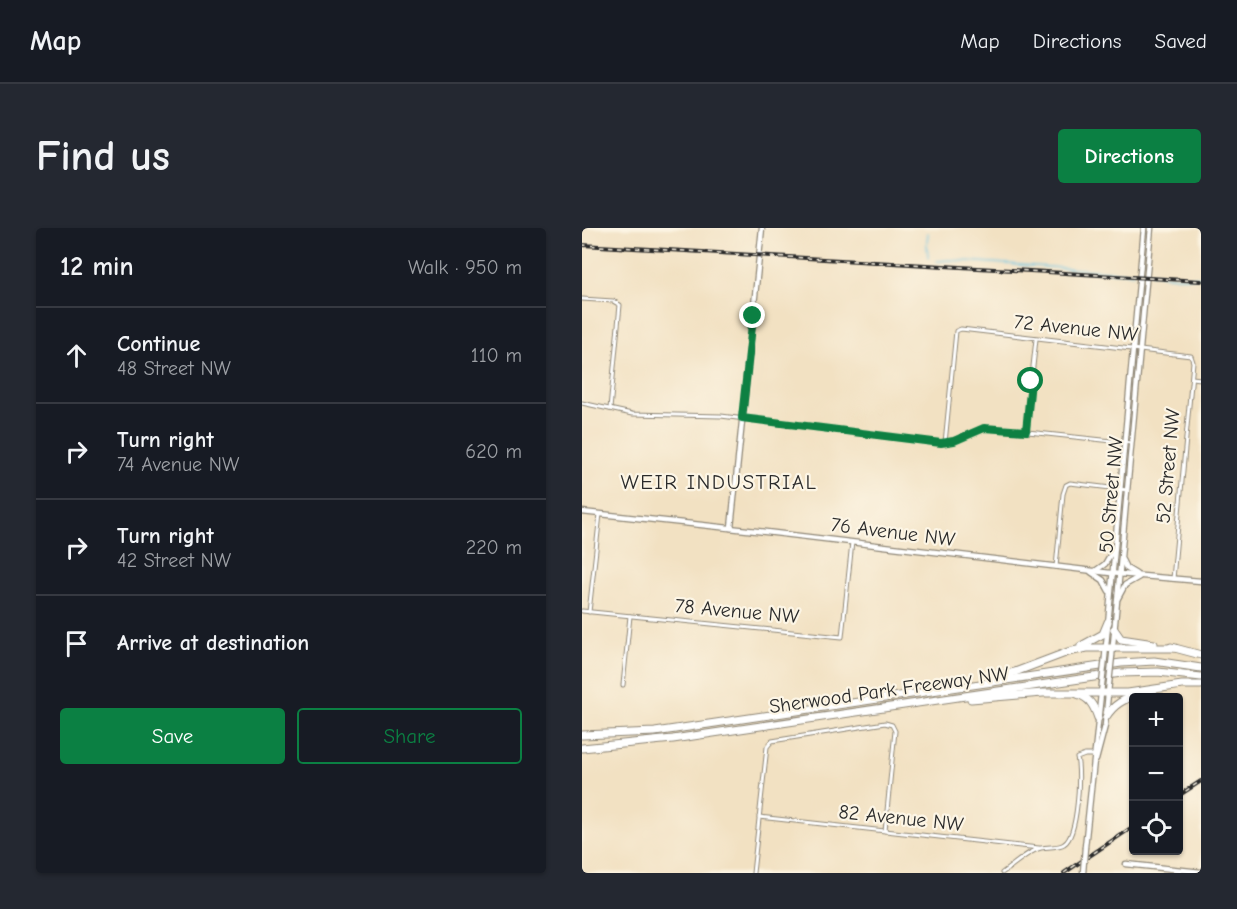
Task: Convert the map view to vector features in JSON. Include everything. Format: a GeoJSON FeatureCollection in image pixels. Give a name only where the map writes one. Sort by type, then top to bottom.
{"type":"FeatureCollection","features":[{"type":"Feature","properties":{"kind":"highway"},"geometry":{"type":"LineString","coordinates":[[968,686],[1015,672],[1068,652],[1098,638],[1108,622]]}},
{"type":"Feature","properties":{"kind":"highway"},"geometry":{"type":"LineString","coordinates":[[1114,629],[1120,638],[1125,640],[1175,648],[1201,655]]}},
{"type":"Feature","properties":{"kind":"highway"},"geometry":{"type":"LineString","coordinates":[[1068,652],[1087,648],[1110,650],[1175,648]]}},
{"type":"Feature","properties":{"kind":"highway","name":"Sherwood Park Freeway NW"},"geometry":{"type":"LineString","coordinates":[[582,735],[655,732],[1142,661],[1171,662],[1201,668]]}},
{"type":"Feature","properties":{"kind":"highway","name":"Sherwood Park Freeway NW"},"geometry":{"type":"LineString","coordinates":[[582,748],[673,739],[1121,673],[1158,672],[1201,677]]}},
{"type":"Feature","properties":{"kind":"highway"},"geometry":{"type":"LineString","coordinates":[[940,699],[951,701],[1105,693],[1201,685]]}},
{"type":"Feature","properties":{"kind":"highway"},"geometry":{"type":"LineString","coordinates":[[1072,693],[1086,698],[1102,718],[1122,700],[1150,690]]}},
{"type":"Feature","properties":{"kind":"main road"},"geometry":{"type":"LineString","coordinates":[[731,528],[762,228]]}},
{"type":"Feature","properties":{"kind":"main road","name":"50 Street NW"},"geometry":{"type":"LineString","coordinates":[[1083,873],[1094,762],[1097,755],[1105,693],[1109,683],[1110,596],[1144,228]]}},
{"type":"Feature","properties":{"kind":"main road","name":"50 Street NW"},"geometry":{"type":"LineString","coordinates":[[1105,693],[1102,684],[1105,657],[1110,650],[1114,629],[1151,228]]}},
{"type":"Feature","properties":{"kind":"main road","name":"76 Avenue NW"},"geometry":{"type":"LineString","coordinates":[[582,512],[1091,571],[1201,581]]}},
{"type":"Feature","properties":{"kind":"main road"},"geometry":{"type":"LineString","coordinates":[[1110,596],[1103,580],[1091,571],[1105,564],[1115,545]]}},
{"type":"Feature","properties":{"kind":"main road"},"geometry":{"type":"LineString","coordinates":[[1117,601],[1125,585],[1140,576],[1126,568],[1121,557]]}},
{"type":"Feature","properties":{"kind":"main road"},"geometry":{"type":"LineString","coordinates":[[1126,864],[1201,872]]}},
{"type":"Feature","properties":{"kind":"street"},"geometry":{"type":"LineString","coordinates":[[582,299],[617,302],[620,310],[610,409]]}},
{"type":"Feature","properties":{"kind":"street","name":"72 Avenue NW"},"geometry":{"type":"LineString","coordinates":[[945,443],[956,331],[1192,357]]}},
{"type":"Feature","properties":{"kind":"street"},"geometry":{"type":"LineString","coordinates":[[1026,431],[1036,339]]}},
{"type":"Feature","properties":{"kind":"street","name":"52 Street NW"},"geometry":{"type":"LineString","coordinates":[[1173,579],[1192,357]]}},
{"type":"Feature","properties":{"kind":"street"},"geometry":{"type":"LineString","coordinates":[[1192,378],[1201,379]]}},
{"type":"Feature","properties":{"kind":"street"},"geometry":{"type":"LineString","coordinates":[[582,403],[638,414],[742,418],[945,443],[984,428],[1131,443]]}},
{"type":"Feature","properties":{"kind":"street"},"geometry":{"type":"LineString","coordinates":[[1056,567],[1063,494],[1066,485],[1070,483],[1127,490]]}},
{"type":"Feature","properties":{"kind":"street"},"geometry":{"type":"LineString","coordinates":[[590,612],[600,514]]}},
{"type":"Feature","properties":{"kind":"street","name":"78 Avenue NW"},"geometry":{"type":"LineString","coordinates":[[582,611],[842,637],[852,542]]}},
{"type":"Feature","properties":{"kind":"street"},"geometry":{"type":"LineString","coordinates":[[623,685],[630,616]]}},
{"type":"Feature","properties":{"kind":"street"},"geometry":{"type":"LineString","coordinates":[[753,873],[767,747],[770,742],[885,723],[892,725],[895,731],[885,831]]}},
{"type":"Feature","properties":{"kind":"street"},"geometry":{"type":"LineString","coordinates":[[1002,873],[1039,848],[1063,845],[1069,839],[1078,801],[1080,769],[1077,758],[1097,755]]}},
{"type":"Feature","properties":{"kind":"street","name":"82 Avenue NW"},"geometry":{"type":"LineString","coordinates":[[759,817],[1039,848]]}},
{"type":"Feature","properties":{"kind":"waterway"},"geometry":{"type":"LineString","coordinates":[[927,242],[928,233]]}},
{"type":"Feature","properties":{"kind":"waterway"},"geometry":{"type":"LineString","coordinates":[[927,244],[928,257]]}},
{"type":"Feature","properties":{"kind":"waterway"},"geometry":{"type":"LineString","coordinates":[[937,261],[1133,273]]}},
{"type":"Feature","properties":{"kind":"waterway"},"geometry":{"type":"LineString","coordinates":[[1152,273],[1177,277],[1201,277]]}},
{"type":"Feature","properties":{"kind":"railway"},"geometry":{"type":"LineString","coordinates":[[582,245],[1201,281]]}},
{"type":"Feature","properties":{"kind":"railway"},"geometry":{"type":"LineString","coordinates":[[1183,793],[1201,781]]}},
{"type":"Feature","properties":{"kind":"railway"},"geometry":{"type":"LineString","coordinates":[[1064,873],[1129,829]]}},
{"type":"Feature","properties":{"kind":"district","name":"WEIR INDUSTRIAL"},"geometry":{"type":"Point","coordinates":[719,482]}},
{"type":"Feature","properties":{"kind":"route"},"geometry":{"type":"LineString","coordinates":[[753,316],[742,418],[950,442],[984,428],[1026,431],[1031,381]]}}]}
